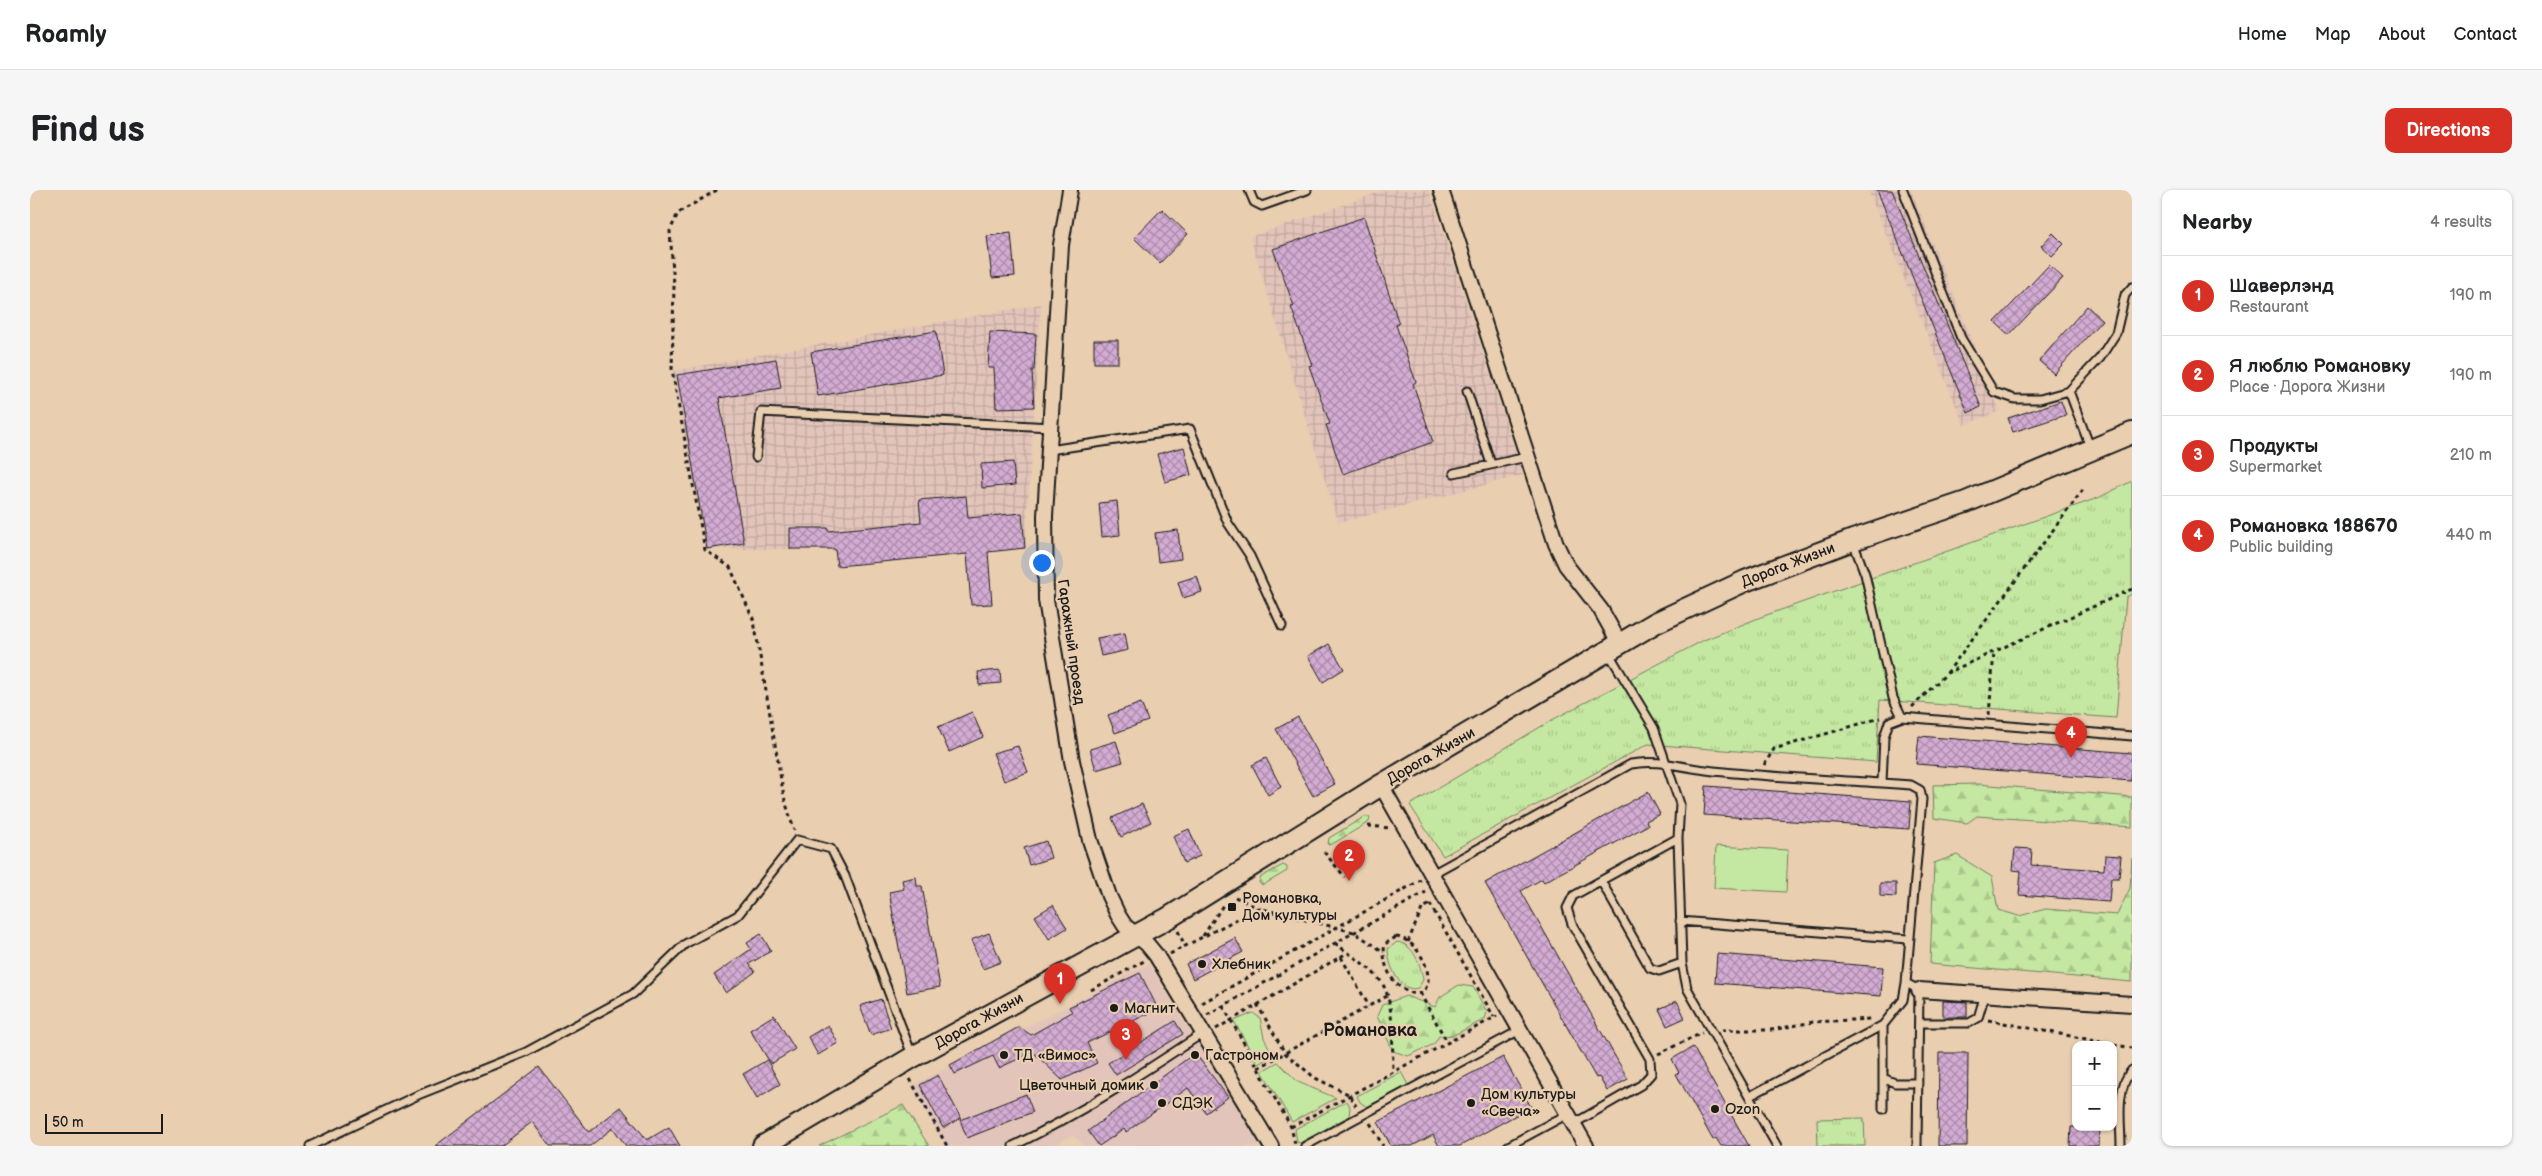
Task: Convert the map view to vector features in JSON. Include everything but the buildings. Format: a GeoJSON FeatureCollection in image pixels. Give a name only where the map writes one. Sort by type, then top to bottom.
{"type":"FeatureCollection","features":[{"type":"Feature","properties":{"kind":"main road","name":"Дорога Жизни"},"geometry":{"type":"LineString","coordinates":[[764,1146],[907,1060],[1168,918],[1381,785],[1655,623],[1745,581],[1853,540],[1966,502],[2132,434]]}},
{"type":"Feature","properties":{"kind":"street","name":"Гаражный проезд"},"geometry":{"type":"LineString","coordinates":[[1070,190],[1061,245],[1044,516],[1046,600],[1072,761],[1090,840],[1109,896],[1125,926],[1156,955],[1271,1146]]}},
{"type":"Feature","properties":{"kind":"street"},"geometry":{"type":"LineString","coordinates":[[1442,190],[1556,544],[1566,565],[1601,610],[1614,647]]}},
{"type":"Feature","properties":{"kind":"street"},"geometry":{"type":"LineString","coordinates":[[1381,785],[1586,1146]]}},
{"type":"Feature","properties":{"kind":"street"},"geometry":{"type":"LineString","coordinates":[[1920,990],[2132,1004]]}},
{"type":"Feature","properties":{"kind":"lane"},"geometry":{"type":"LineString","coordinates":[[1249,190],[1254,202],[1262,206],[1307,190]]}},
{"type":"Feature","properties":{"kind":"lane"},"geometry":{"type":"LineString","coordinates":[[1904,190],[1961,338],[1994,392],[2015,399],[2040,399],[2069,391],[2100,358],[2116,333],[2125,295],[2132,287]]}},
{"type":"Feature","properties":{"kind":"lane"},"geometry":{"type":"LineString","coordinates":[[1467,391],[1491,464]]}},
{"type":"Feature","properties":{"kind":"lane"},"geometry":{"type":"LineString","coordinates":[[2069,391],[2091,451]]}},
{"type":"Feature","properties":{"kind":"lane"},"geometry":{"type":"LineString","coordinates":[[756,457],[761,412],[1051,427]]}},
{"type":"Feature","properties":{"kind":"lane"},"geometry":{"type":"LineString","coordinates":[[1049,450],[1190,429],[1228,523],[1250,556],[1282,626]]}},
{"type":"Feature","properties":{"kind":"lane"},"geometry":{"type":"LineString","coordinates":[[1454,473],[1527,457]]}},
{"type":"Feature","properties":{"kind":"lane"},"geometry":{"type":"LineString","coordinates":[[1853,540],[1865,574],[1893,698],[1902,717]]}},
{"type":"Feature","properties":{"kind":"lane"},"geometry":{"type":"LineString","coordinates":[[1614,647],[1654,728],[1680,804],[1678,838],[1680,921],[1682,963],[1687,988],[1777,1146]]}},
{"type":"Feature","properties":{"kind":"lane"},"geometry":{"type":"LineString","coordinates":[[1882,783],[1886,730],[1889,722],[1902,717],[2132,736]]}},
{"type":"Feature","properties":{"kind":"lane"},"geometry":{"type":"LineString","coordinates":[[1438,885],[1631,764],[1648,761],[1665,762],[1705,770],[1912,785],[1920,790],[1922,799],[1903,1000],[1891,1018],[1883,1025],[1750,1096]]}},
{"type":"Feature","properties":{"kind":"lane"},"geometry":{"type":"LineString","coordinates":[[1508,1146],[1642,1085],[1651,1074],[1650,1059],[1572,924],[1567,908],[1573,896],[1678,838]]}},
{"type":"Feature","properties":{"kind":"lane"},"geometry":{"type":"LineString","coordinates":[[310,1146],[418,1095],[526,1052],[633,994],[685,944],[738,915],[797,840],[831,849],[845,876],[907,1060]]}},
{"type":"Feature","properties":{"kind":"lane"},"geometry":{"type":"LineString","coordinates":[[1600,881],[1650,968],[1658,970],[1682,963]]}},
{"type":"Feature","properties":{"kind":"lane"},"geometry":{"type":"LineString","coordinates":[[1680,921],[1908,940]]}},
{"type":"Feature","properties":{"kind":"lane"},"geometry":{"type":"LineString","coordinates":[[1906,983],[1920,990],[1917,1146]]}},
{"type":"Feature","properties":{"kind":"lane"},"geometry":{"type":"LineString","coordinates":[[1919,1023],[1968,1023],[1978,1018],[1985,994]]}},
{"type":"Feature","properties":{"kind":"lane"},"geometry":{"type":"LineString","coordinates":[[1882,1109],[1883,1025]]}},
{"type":"Feature","properties":{"kind":"lane"},"geometry":{"type":"LineString","coordinates":[[1305,1146],[1520,1030]]}},
{"type":"Feature","properties":{"kind":"lane"},"geometry":{"type":"LineString","coordinates":[[1013,1146],[1050,1128],[1134,1080],[1204,1035]]}},
{"type":"Feature","properties":{"kind":"lane"},"geometry":{"type":"LineString","coordinates":[[2121,1146],[2122,1092],[2126,1077],[2132,1070]]}},
{"type":"Feature","properties":{"kind":"lane"},"geometry":{"type":"LineString","coordinates":[[1883,1078],[1895,1083],[1918,1083]]}},
{"type":"Feature","properties":{"kind":"path"},"geometry":{"type":"LineString","coordinates":[[716,190],[678,213],[670,231],[674,285],[672,370],[704,550],[730,567],[754,621],[784,797],[797,840]]}},
{"type":"Feature","properties":{"kind":"path"},"geometry":{"type":"LineString","coordinates":[[1758,774],[1774,749],[1884,717],[1902,717],[1947,673],[2085,487]]}},
{"type":"Feature","properties":{"kind":"path"},"geometry":{"type":"LineString","coordinates":[[1947,673],[2132,589]]}},
{"type":"Feature","properties":{"kind":"path"},"geometry":{"type":"LineString","coordinates":[[1988,724],[1994,652]]}},
{"type":"Feature","properties":{"kind":"path"},"geometry":{"type":"LineString","coordinates":[[1324,852],[1345,877]]}},
{"type":"Feature","properties":{"kind":"path"},"geometry":{"type":"LineString","coordinates":[[1408,942],[1422,909],[1430,904],[1438,885]]}},
{"type":"Feature","properties":{"kind":"path"},"geometry":{"type":"LineString","coordinates":[[1192,1016],[1336,928],[1438,885]]}},
{"type":"Feature","properties":{"kind":"path"},"geometry":{"type":"LineString","coordinates":[[1192,1016],[1223,1006],[1438,885]]}},
{"type":"Feature","properties":{"kind":"path"},"geometry":{"type":"LineString","coordinates":[[1234,897],[1258,908],[1354,932],[1384,952]]}},
{"type":"Feature","properties":{"kind":"path"},"geometry":{"type":"LineString","coordinates":[[1203,937],[1224,902]]}},
{"type":"Feature","properties":{"kind":"path"},"geometry":{"type":"LineString","coordinates":[[1430,904],[1494,1017]]}},
{"type":"Feature","properties":{"kind":"path"},"geometry":{"type":"LineString","coordinates":[[1170,954],[1258,908]]}},
{"type":"Feature","properties":{"kind":"path"},"geometry":{"type":"LineString","coordinates":[[1174,928],[1185,946]]}},
{"type":"Feature","properties":{"kind":"path"},"geometry":{"type":"LineString","coordinates":[[1396,937],[1408,942],[1421,956],[1428,980],[1426,988],[1420,993],[1413,994],[1397,986],[1390,976],[1384,952],[1386,944],[1396,937]]}},
{"type":"Feature","properties":{"kind":"path"},"geometry":{"type":"LineString","coordinates":[[1335,943],[1373,973],[1383,984],[1387,996],[1393,1072]]}},
{"type":"Feature","properties":{"kind":"path"},"geometry":{"type":"LineString","coordinates":[[1204,1035],[1347,953]]}},
{"type":"Feature","properties":{"kind":"path"},"geometry":{"type":"LineString","coordinates":[[1341,956],[1369,1006]]}},
{"type":"Feature","properties":{"kind":"path"},"geometry":{"type":"LineString","coordinates":[[1091,990],[1142,962]]}},
{"type":"Feature","properties":{"kind":"path"},"geometry":{"type":"LineString","coordinates":[[1095,980],[1098,986]]}},
{"type":"Feature","properties":{"kind":"path"},"geometry":{"type":"LineString","coordinates":[[1420,993],[1447,1042]]}},
{"type":"Feature","properties":{"kind":"path"},"geometry":{"type":"LineString","coordinates":[[1258,1068],[1387,996]]}},
{"type":"Feature","properties":{"kind":"path"},"geometry":{"type":"LineString","coordinates":[[1257,1004],[1285,1053],[1315,1078],[1350,1095]]}},
{"type":"Feature","properties":{"kind":"path"},"geometry":{"type":"LineString","coordinates":[[1223,1006],[1291,1127],[1295,1146]]}},
{"type":"Feature","properties":{"kind":"path"},"geometry":{"type":"LineString","coordinates":[[1291,1127],[1501,1013]]}},
{"type":"Feature","properties":{"kind":"path"},"geometry":{"type":"LineString","coordinates":[[1666,1050],[1710,1029],[1771,1030],[1813,1022],[1891,1018]]}},
{"type":"Feature","properties":{"kind":"path"},"geometry":{"type":"LineString","coordinates":[[1978,1018],[2132,1048]]}},
{"type":"Feature","properties":{"kind":"path"},"geometry":{"type":"LineString","coordinates":[[907,1060],[947,1146]]}},
{"type":"Feature","properties":{"kind":"path"},"geometry":{"type":"LineString","coordinates":[[1365,1113],[1383,1146]]}},
{"type":"Feature","properties":{"kind":"shaded area"},"geometry":{"type":"Polygon","coordinates":[[[1386,190],[1429,190],[1523,475],[1338,523],[1250,237],[1386,190]]]}},
{"type":"Feature","properties":{"kind":"shaded area"},"geometry":{"type":"Polygon","coordinates":[[[1868,190],[1911,190],[2000,411],[1964,425],[1868,190]]]}},
{"type":"Feature","properties":{"kind":"shaded area"},"geometry":{"type":"Polygon","coordinates":[[[1041,304],[1025,548],[837,566],[835,549],[707,549],[673,371],[1041,304]]]}},
{"type":"Feature","properties":{"kind":"shaded area"},"geometry":{"type":"Polygon","coordinates":[[[1149,964],[1260,1146],[1085,1146],[1073,1135],[1052,1146],[945,1146],[912,1086],[1149,964]]]}},
{"type":"Feature","properties":{"kind":"green space"},"geometry":{"type":"Polygon","coordinates":[[[2132,481],[2132,594],[2126,597],[2116,718],[1880,700],[1876,762],[1648,744],[1443,856],[1410,805],[1552,720],[1704,640],[1761,617],[2098,498],[2132,481]]]}},
{"type":"Feature","properties":{"kind":"green space"},"geometry":{"type":"Polygon","coordinates":[[[1978,784],[2132,797],[2132,827],[1977,816],[1967,823],[1934,818],[1933,785],[1978,784]]]}},
{"type":"Feature","properties":{"kind":"green space"},"geometry":{"type":"Polygon","coordinates":[[[1364,817],[1370,817],[1369,822],[1328,845],[1329,838],[1364,817]]]}},
{"type":"Feature","properties":{"kind":"green space"},"geometry":{"type":"Polygon","coordinates":[[[1716,846],[1788,850],[1786,892],[1714,888],[1716,846]]]}},
{"type":"Feature","properties":{"kind":"green space"},"geometry":{"type":"Polygon","coordinates":[[[1957,855],[1992,877],[1998,910],[2019,916],[2046,909],[2117,915],[2130,888],[2132,858],[2132,982],[1930,964],[1934,863],[1957,855]]]}},
{"type":"Feature","properties":{"kind":"green space"},"geometry":{"type":"Polygon","coordinates":[[[1283,865],[1287,867],[1287,871],[1263,885],[1259,883],[1261,877],[1283,865]]]}},
{"type":"Feature","properties":{"kind":"green space"},"geometry":{"type":"Polygon","coordinates":[[[1397,942],[1408,947],[1416,956],[1423,980],[1418,988],[1411,989],[1405,986],[1400,982],[1392,969],[1388,949],[1397,942]]]}},
{"type":"Feature","properties":{"kind":"green space"},"geometry":{"type":"Polygon","coordinates":[[[1459,985],[1473,987],[1487,1012],[1485,1019],[1454,1035],[1439,1036],[1434,1044],[1408,1056],[1393,1051],[1377,1016],[1382,1005],[1406,996],[1435,1007],[1440,997],[1459,985]]]}},
{"type":"Feature","properties":{"kind":"green space"},"geometry":{"type":"Polygon","coordinates":[[[1253,1013],[1260,1018],[1264,1038],[1273,1055],[1258,1064],[1234,1021],[1253,1013]]]}},
{"type":"Feature","properties":{"kind":"green space"},"geometry":{"type":"Polygon","coordinates":[[[1278,1062],[1298,1082],[1336,1098],[1292,1122],[1262,1071],[1278,1062]]]}},
{"type":"Feature","properties":{"kind":"green space"},"geometry":{"type":"Polygon","coordinates":[[[1401,1072],[1408,1085],[1367,1107],[1360,1102],[1357,1096],[1401,1072]]]}},
{"type":"Feature","properties":{"kind":"green space"},"geometry":{"type":"Polygon","coordinates":[[[1347,1101],[1350,1107],[1349,1116],[1300,1143],[1297,1142],[1295,1129],[1347,1101]]]}},
{"type":"Feature","properties":{"kind":"green space"},"geometry":{"type":"Polygon","coordinates":[[[903,1105],[929,1146],[819,1146],[903,1105]]]}},
{"type":"Feature","properties":{"kind":"green space"},"geometry":{"type":"Polygon","coordinates":[[[1864,1118],[1865,1146],[1818,1146],[1817,1119],[1864,1118]]]}},
{"type":"Feature","properties":{"kind":"place","name":"Романовка 188670"},"geometry":{"type":"Point","coordinates":[2071,758]}},
{"type":"Feature","properties":{"kind":"place","name":"Я люблю Романовку"},"geometry":{"type":"Point","coordinates":[1349,881]}},
{"type":"Feature","properties":{"kind":"place","name":"Романовка, Дом культуры"},"geometry":{"type":"Point","coordinates":[1232,907]}},
{"type":"Feature","properties":{"kind":"place","name":"Хлебник"},"geometry":{"type":"Point","coordinates":[1202,964]}},
{"type":"Feature","properties":{"kind":"place","name":"Шаверлэнд"},"geometry":{"type":"Point","coordinates":[1060,1004]}},
{"type":"Feature","properties":{"kind":"place","name":"Магнит"},"geometry":{"type":"Point","coordinates":[1114,1008]}},
{"type":"Feature","properties":{"kind":"place","name":"ТД «Вимос»"},"geometry":{"type":"Point","coordinates":[1004,1055]}},
{"type":"Feature","properties":{"kind":"place","name":"Гастроном"},"geometry":{"type":"Point","coordinates":[1195,1055]}},
{"type":"Feature","properties":{"kind":"place","name":"Продукты"},"geometry":{"type":"Point","coordinates":[1126,1060]}},
{"type":"Feature","properties":{"kind":"place","name":"Цветочный домик"},"geometry":{"type":"Point","coordinates":[1154,1085]}},
{"type":"Feature","properties":{"kind":"place","name":"СДЭК"},"geometry":{"type":"Point","coordinates":[1162,1103]}},
{"type":"Feature","properties":{"kind":"place","name":"Дом культуры «Свеча»"},"geometry":{"type":"Point","coordinates":[1471,1103]}},
{"type":"Feature","properties":{"kind":"place","name":"Ozon"},"geometry":{"type":"Point","coordinates":[1715,1109]}},
{"type":"Feature","properties":{"kind":"district","name":"Романовка"},"geometry":{"type":"Point","coordinates":[1370,1030]}}]}
